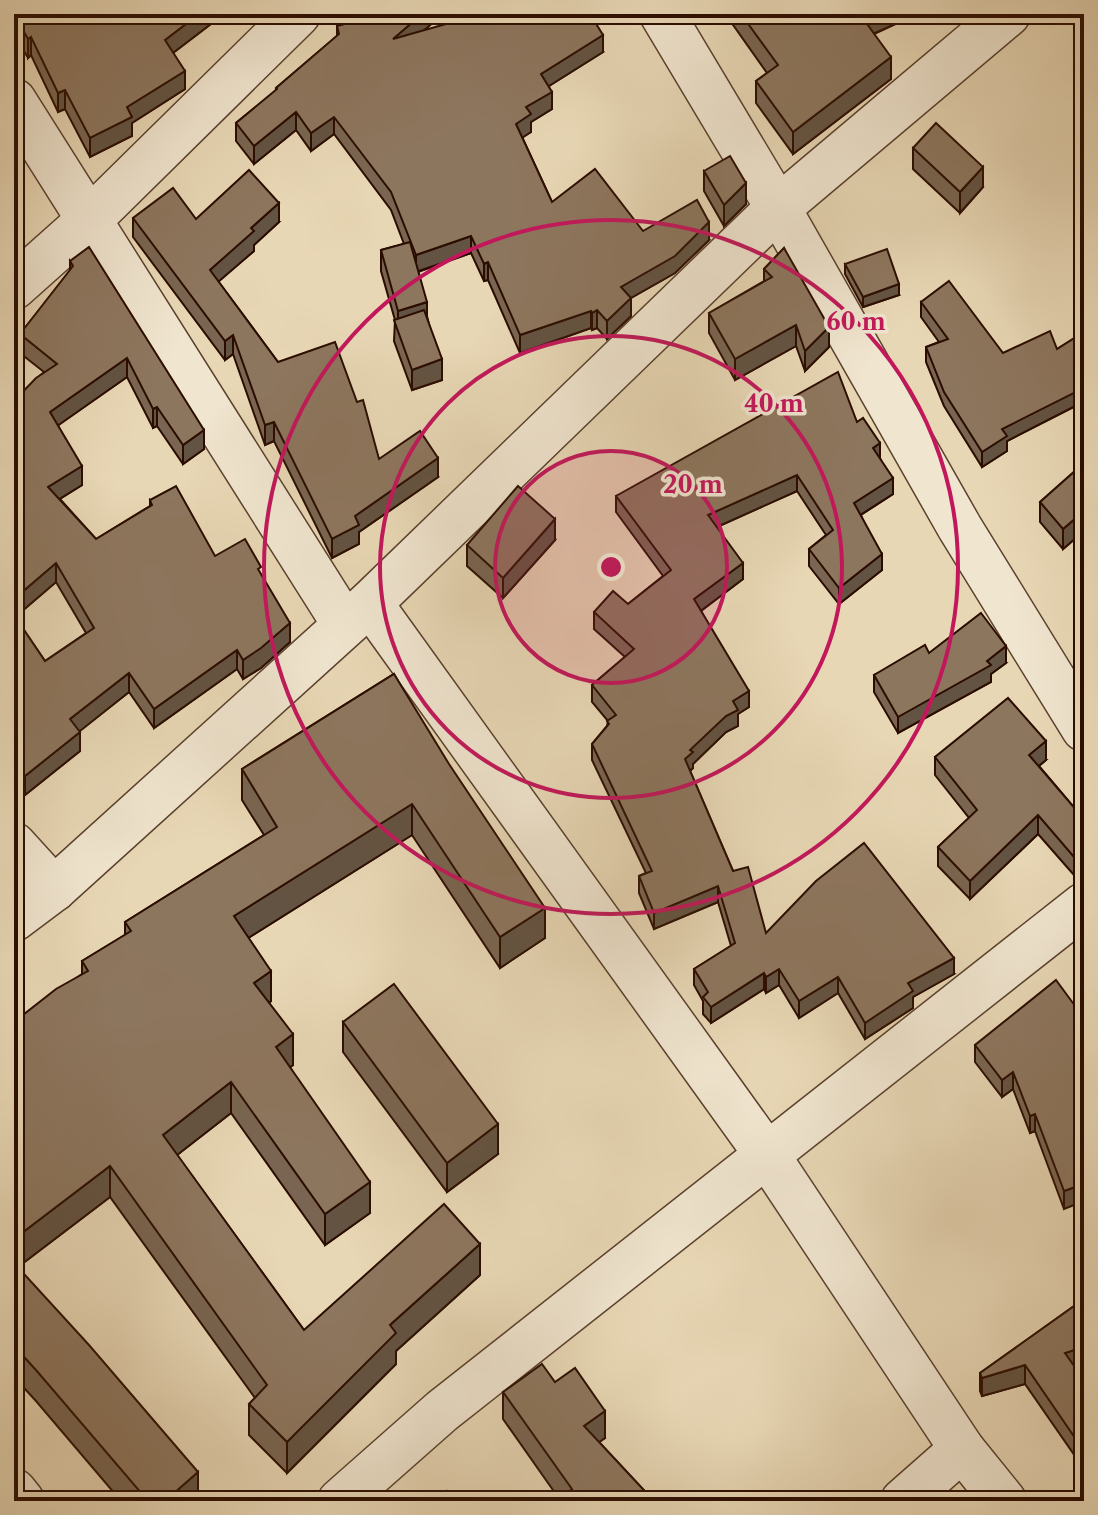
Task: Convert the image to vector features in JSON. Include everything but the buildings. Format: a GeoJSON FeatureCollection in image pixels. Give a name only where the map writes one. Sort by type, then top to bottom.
{"type":"FeatureCollection","features":[{"type":"Feature","properties":{"kind":"street"},"geometry":{"type":"LineString","coordinates":[[14,287],[88,221],[298,14]]}},
{"type":"Feature","properties":{"kind":"street"},"geometry":{"type":"LineString","coordinates":[[662,14],[778,208],[960,528],[1084,729]]}},
{"type":"Feature","properties":{"kind":"street"},"geometry":{"type":"LineString","coordinates":[[14,919],[54,889],[357,614],[778,208],[1008,14]]}},
{"type":"Feature","properties":{"kind":"street"},"geometry":{"type":"LineString","coordinates":[[14,101],[88,221],[357,614],[767,1155],[962,1449],[1004,1501]]}},
{"type":"Feature","properties":{"kind":"street"},"geometry":{"type":"LineString","coordinates":[[14,845],[54,889]]}},
{"type":"Feature","properties":{"kind":"street"},"geometry":{"type":"LineString","coordinates":[[340,1501],[442,1411],[1084,905]]}},
{"type":"Feature","properties":{"kind":"street"},"geometry":{"type":"LineString","coordinates":[[903,1501],[962,1449]]}},
{"type":"Feature","properties":{"kind":"street"},"geometry":{"type":"LineString","coordinates":[[14,1491],[22,1501]]}}]}
